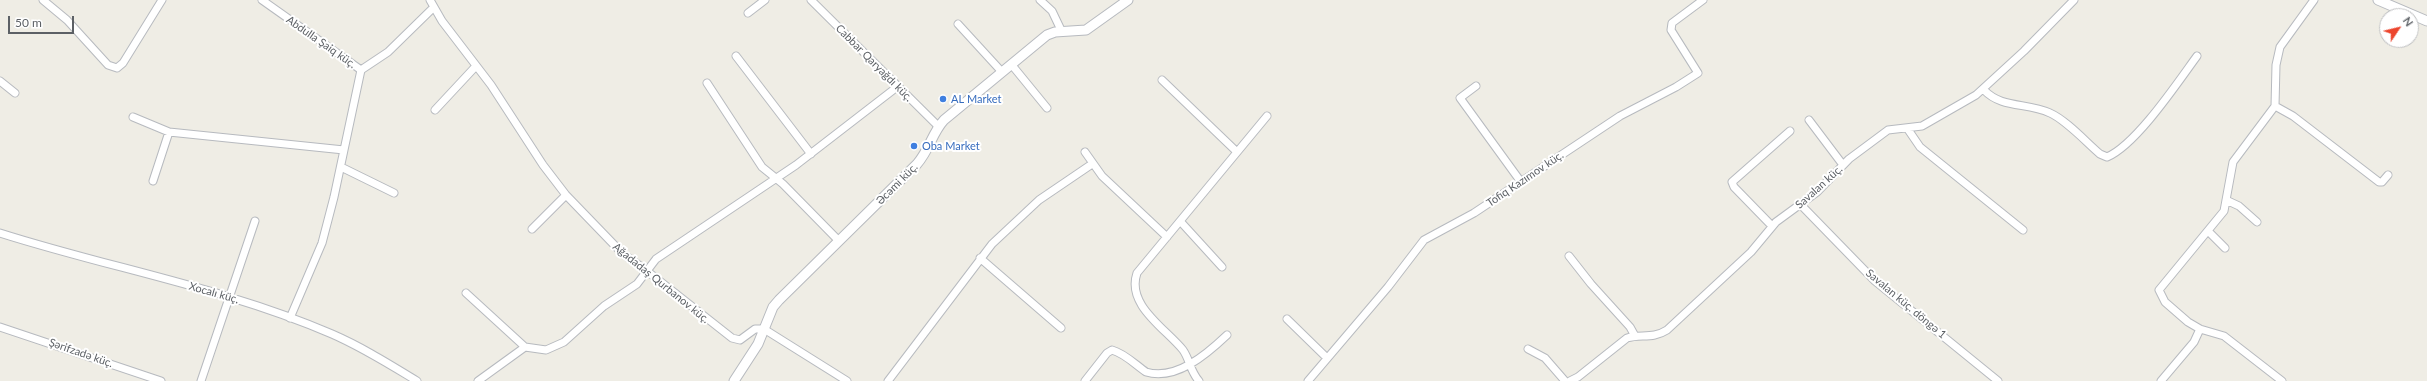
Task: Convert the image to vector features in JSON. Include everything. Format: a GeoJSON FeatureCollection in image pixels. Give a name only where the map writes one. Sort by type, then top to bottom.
{"type":"FeatureCollection","features":[{"type":"Feature","properties":{"kind":"street"},"geometry":{"type":"LineString","coordinates":[[43,0],[67,20],[108,65],[117,68],[123,63],[162,0]]}},
{"type":"Feature","properties":{"kind":"street","name":"Abdulla Şaiq küç."},"geometry":{"type":"LineString","coordinates":[[262,0],[360,70]]}},
{"type":"Feature","properties":{"kind":"street","name":"Ağadadaş Qurbanov küç."},"geometry":{"type":"LineString","coordinates":[[430,0],[433,8],[476,66],[566,195],[622,254],[647,271],[732,338],[740,340],[754,329],[764,329]]}},
{"type":"Feature","properties":{"kind":"street"},"geometry":{"type":"LineString","coordinates":[[748,13],[765,0]]}},
{"type":"Feature","properties":{"kind":"street","name":"Cabbar Qaryağdı küç."},"geometry":{"type":"LineString","coordinates":[[811,0],[938,126]]}},
{"type":"Feature","properties":{"kind":"street"},"geometry":{"type":"LineString","coordinates":[[1040,0],[1052,12],[1062,32]]}},
{"type":"Feature","properties":{"kind":"street"},"geometry":{"type":"LineString","coordinates":[[938,126],[1047,35],[1086,30],[1128,0]]}},
{"type":"Feature","properties":{"kind":"street","name":"Tofiq Kazımov küç."},"geometry":{"type":"LineString","coordinates":[[1308,381],[1388,287],[1424,240],[1474,213],[1615,118],[1676,87],[1698,73],[1672,30],[1672,23],[1703,0]]}},
{"type":"Feature","properties":{"kind":"street","name":"Savalan küç."},"geometry":{"type":"LineString","coordinates":[[1570,381],[1578,377],[1620,341],[1635,336],[1648,338],[1667,330],[1751,252],[1772,226],[1801,205],[1843,165],[1888,130],[1896,127],[1907,128],[1922,126],[1966,102],[1984,90],[2074,0]]}},
{"type":"Feature","properties":{"kind":"street"},"geometry":{"type":"LineString","coordinates":[[2282,381],[2224,336],[2200,329],[2188,322],[2165,302],[2160,290],[2224,211],[2233,162],[2275,106],[2276,65],[2280,47],[2314,0]]}},
{"type":"Feature","properties":{"kind":"street"},"geometry":{"type":"LineString","coordinates":[[2378,0],[2427,21]]}},
{"type":"Feature","properties":{"kind":"street"},"geometry":{"type":"LineString","coordinates":[[290,318],[322,243],[341,167],[360,70],[388,52],[433,8]]}},
{"type":"Feature","properties":{"kind":"street"},"geometry":{"type":"LineString","coordinates":[[958,24],[1002,72]]}},
{"type":"Feature","properties":{"kind":"street"},"geometry":{"type":"LineString","coordinates":[[736,56],[811,154]]}},
{"type":"Feature","properties":{"kind":"street"},"geometry":{"type":"LineString","coordinates":[[1984,90],[1997,101],[2041,109],[2052,114],[2100,154],[2107,157],[2120,150],[2156,113],[2197,56]]}},
{"type":"Feature","properties":{"kind":"street"},"geometry":{"type":"LineString","coordinates":[[1011,64],[1047,108]]}},
{"type":"Feature","properties":{"kind":"street"},"geometry":{"type":"LineString","coordinates":[[435,110],[476,66]]}},
{"type":"Feature","properties":{"kind":"street"},"geometry":{"type":"LineString","coordinates":[[1162,80],[1237,152]]}},
{"type":"Feature","properties":{"kind":"street"},"geometry":{"type":"LineString","coordinates":[[0,81],[15,93]]}},
{"type":"Feature","properties":{"kind":"street"},"geometry":{"type":"LineString","coordinates":[[707,83],[762,167],[776,177],[839,241]]}},
{"type":"Feature","properties":{"kind":"street"},"geometry":{"type":"LineString","coordinates":[[1476,86],[1460,98],[1521,182]]}},
{"type":"Feature","properties":{"kind":"street"},"geometry":{"type":"LineString","coordinates":[[466,293],[525,347],[546,350],[564,342],[604,306],[631,290],[664,254],[811,154],[897,87]]}},
{"type":"Feature","properties":{"kind":"street"},"geometry":{"type":"LineString","coordinates":[[2275,106],[2293,116],[2378,182],[2382,182],[2388,175]]}},
{"type":"Feature","properties":{"kind":"street"},"geometry":{"type":"LineString","coordinates":[[1199,381],[1190,369],[1188,358],[1183,350],[1140,304],[1135,293],[1134,284],[1137,273],[1267,116]]}},
{"type":"Feature","properties":{"kind":"street"},"geometry":{"type":"LineString","coordinates":[[133,117],[169,132],[344,150]]}},
{"type":"Feature","properties":{"kind":"street"},"geometry":{"type":"LineString","coordinates":[[1809,120],[1843,165]]}},
{"type":"Feature","properties":{"kind":"street","name":"Əcəmi küç."},"geometry":{"type":"LineString","coordinates":[[734,381],[758,344],[773,307],[922,158],[931,146],[938,126]]}},
{"type":"Feature","properties":{"kind":"street"},"geometry":{"type":"LineString","coordinates":[[1907,128],[1920,147],[2023,230]]}},
{"type":"Feature","properties":{"kind":"street"},"geometry":{"type":"LineString","coordinates":[[1772,226],[1734,187],[1732,182],[1790,131]]}},
{"type":"Feature","properties":{"kind":"street"},"geometry":{"type":"LineString","coordinates":[[153,181],[169,132]]}},
{"type":"Feature","properties":{"kind":"street"},"geometry":{"type":"LineString","coordinates":[[1084,152],[1092,164],[1166,237]]}},
{"type":"Feature","properties":{"kind":"street"},"geometry":{"type":"LineString","coordinates":[[888,381],[980,258],[1039,200],[1092,164]]}},
{"type":"Feature","properties":{"kind":"street"},"geometry":{"type":"LineString","coordinates":[[341,167],[394,193]]}},
{"type":"Feature","properties":{"kind":"street"},"geometry":{"type":"LineString","coordinates":[[532,229],[566,195]]}},
{"type":"Feature","properties":{"kind":"street"},"geometry":{"type":"LineString","coordinates":[[2226,200],[2240,206],[2257,222]]}},
{"type":"Feature","properties":{"kind":"street","name":"Savalan küç. döngə 1"},"geometry":{"type":"LineString","coordinates":[[1801,205],[1875,281],[1998,381]]}},
{"type":"Feature","properties":{"kind":"street"},"geometry":{"type":"LineString","coordinates":[[202,381],[255,221]]}},
{"type":"Feature","properties":{"kind":"street"},"geometry":{"type":"LineString","coordinates":[[1180,221],[1222,266]]}},
{"type":"Feature","properties":{"kind":"street"},"geometry":{"type":"LineString","coordinates":[[2208,232],[2225,248]]}},
{"type":"Feature","properties":{"kind":"street","name":"Xocalı küç."},"geometry":{"type":"LineString","coordinates":[[0,233],[230,297],[290,318],[357,347],[417,381]]}},
{"type":"Feature","properties":{"kind":"street"},"geometry":{"type":"LineString","coordinates":[[1569,256],[1591,284],[1627,323],[1635,336]]}},
{"type":"Feature","properties":{"kind":"street"},"geometry":{"type":"LineString","coordinates":[[980,258],[1061,328]]}},
{"type":"Feature","properties":{"kind":"street"},"geometry":{"type":"LineString","coordinates":[[1287,319],[1327,358]]}},
{"type":"Feature","properties":{"kind":"street","name":"Şərifzadə küç."},"geometry":{"type":"LineString","coordinates":[[0,327],[161,381]]}},
{"type":"Feature","properties":{"kind":"street"},"geometry":{"type":"LineString","coordinates":[[764,329],[847,381]]}},
{"type":"Feature","properties":{"kind":"street"},"geometry":{"type":"LineString","coordinates":[[2161,381],[2194,342],[2200,329]]}},
{"type":"Feature","properties":{"kind":"street"},"geometry":{"type":"LineString","coordinates":[[1085,381],[1107,353],[1112,350],[1149,374],[1159,378],[1170,379],[1182,376],[1227,335]]}},
{"type":"Feature","properties":{"kind":"street"},"geometry":{"type":"LineString","coordinates":[[478,381],[525,347]]}},
{"type":"Feature","properties":{"kind":"street"},"geometry":{"type":"LineString","coordinates":[[1528,349],[1545,358],[1565,381]]}},
{"type":"Feature","properties":{"kind":"place","name":"AL Market"},"geometry":{"type":"Point","coordinates":[943,99]}},
{"type":"Feature","properties":{"kind":"place","name":"Oba Market"},"geometry":{"type":"Point","coordinates":[914,146]}}]}
